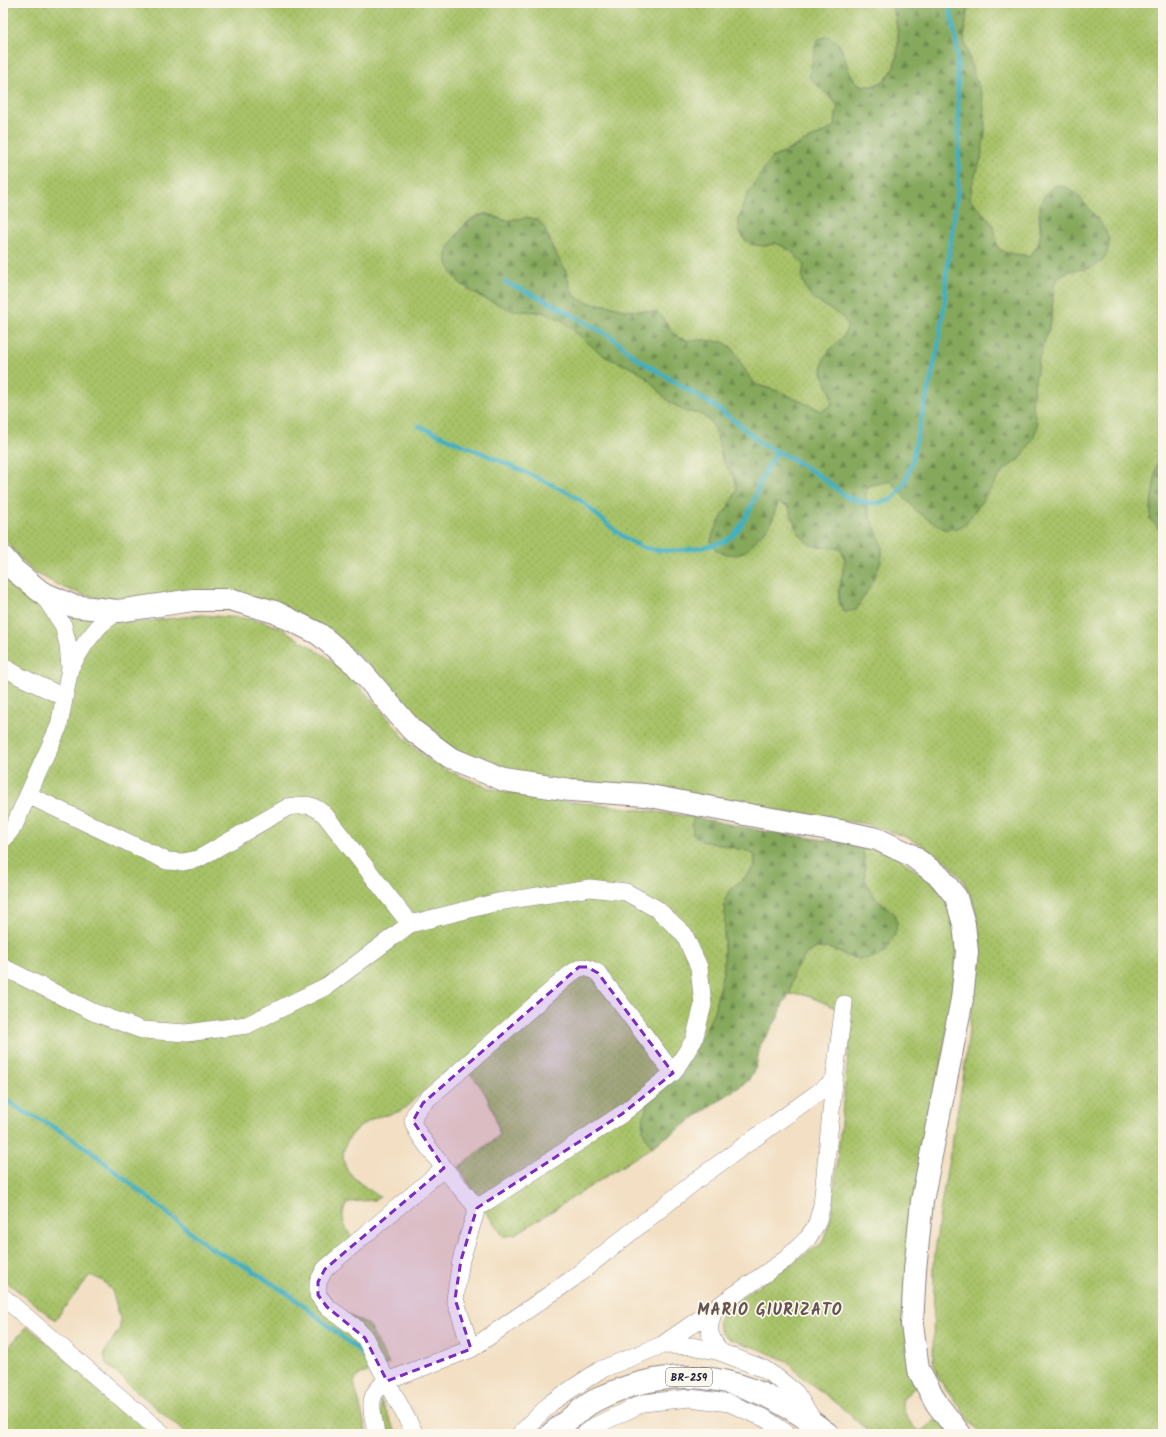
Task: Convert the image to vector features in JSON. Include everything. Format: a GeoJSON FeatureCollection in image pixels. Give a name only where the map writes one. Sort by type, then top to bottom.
{"type":"FeatureCollection","features":[{"type":"Feature","properties":{"kind":"main road"},"geometry":{"type":"LineString","coordinates":[[3,558],[14,570],[41,592],[73,606],[118,612],[193,600],[233,600],[275,612],[319,634],[356,665],[411,729],[450,758],[504,780],[570,790],[645,795],[877,839],[911,855],[940,877],[956,897],[964,924],[967,952],[962,999],[922,1201],[914,1270],[912,1324],[918,1368],[937,1404],[960,1434]]}},
{"type":"Feature","properties":{"kind":"main road","name":"BR-259"},"geometry":{"type":"LineString","coordinates":[[551,1434],[593,1402],[635,1384],[676,1377],[713,1379],[747,1387],[776,1400],[822,1429]]}},
{"type":"Feature","properties":{"kind":"street"},"geometry":{"type":"LineString","coordinates":[[3,840],[14,826],[59,726],[70,668],[68,645],[63,626],[41,592]]}},
{"type":"Feature","properties":{"kind":"street"},"geometry":{"type":"LineString","coordinates":[[70,668],[86,642],[100,625],[118,612]]}},
{"type":"Feature","properties":{"kind":"street"},"geometry":{"type":"LineString","coordinates":[[3,666],[19,676],[64,697]]}},
{"type":"Feature","properties":{"kind":"street"},"geometry":{"type":"LineString","coordinates":[[28,795],[167,861],[183,862],[198,859],[288,807],[304,804],[316,807],[325,815],[410,924]]}},
{"type":"Feature","properties":{"kind":"street"},"geometry":{"type":"LineString","coordinates":[[3,967],[93,1012],[142,1030],[186,1033],[247,1025],[327,986],[410,924],[498,902],[590,888],[626,892],[657,909],[684,934],[698,967],[703,1005],[694,1040],[673,1073],[622,1114],[477,1208],[461,1260],[455,1299],[471,1349]]}},
{"type":"Feature","properties":{"kind":"street"},"geometry":{"type":"LineString","coordinates":[[477,1208],[444,1168],[417,1130],[413,1121],[416,1111],[422,1103],[579,967],[587,967],[598,973],[673,1073]]}},
{"type":"Feature","properties":{"kind":"street"},"geometry":{"type":"LineString","coordinates":[[520,1434],[552,1402],[600,1370],[662,1345],[786,1258],[808,1238],[817,1223],[822,1205],[834,1081],[844,1004]]}},
{"type":"Feature","properties":{"kind":"street"},"geometry":{"type":"LineString","coordinates":[[376,1434],[372,1404],[373,1393],[378,1387],[387,1381],[471,1349],[572,1279],[702,1176],[834,1081]]}},
{"type":"Feature","properties":{"kind":"street"},"geometry":{"type":"LineString","coordinates":[[415,1434],[365,1338],[355,1327],[327,1307],[318,1296],[318,1282],[325,1269],[444,1168]]}},
{"type":"Feature","properties":{"kind":"street"},"geometry":{"type":"LineString","coordinates":[[3,1297],[10,1301],[163,1434]]}},
{"type":"Feature","properties":{"kind":"street"},"geometry":{"type":"LineString","coordinates":[[715,1308],[708,1325],[712,1340],[720,1352]]}},
{"type":"Feature","properties":{"kind":"street"},"geometry":{"type":"LineString","coordinates":[[662,1345],[692,1346],[720,1352],[764,1369],[796,1392],[822,1429]]}},
{"type":"Feature","properties":{"kind":"street"},"geometry":{"type":"LineString","coordinates":[[585,1434],[595,1426],[643,1403],[690,1398],[729,1403],[766,1419],[788,1434]]}},
{"type":"Feature","properties":{"kind":"highlighted area"},"geometry":{"type":"Polygon","coordinates":[[[579,967],[587,967],[598,973],[673,1073],[622,1114],[477,1208],[461,1260],[455,1299],[471,1349],[387,1381],[365,1338],[327,1307],[318,1295],[318,1282],[325,1269],[444,1168],[413,1121],[423,1103],[579,967]]]}},
{"type":"Feature","properties":{"kind":"green space"},"geometry":{"type":"Polygon","coordinates":[[[3,3],[891,3],[897,25],[898,50],[891,73],[883,81],[872,86],[859,84],[850,73],[837,42],[825,91],[838,106],[834,127],[780,155],[771,158],[739,218],[739,229],[744,239],[764,246],[776,243],[790,250],[804,265],[802,278],[806,289],[813,298],[841,316],[848,325],[844,335],[828,352],[822,372],[831,394],[832,404],[822,411],[778,391],[757,385],[749,377],[732,348],[723,342],[701,340],[690,341],[679,338],[671,331],[666,321],[646,311],[624,310],[613,306],[589,303],[578,299],[571,290],[565,269],[553,250],[550,239],[528,217],[509,220],[489,214],[479,215],[467,222],[453,240],[447,251],[468,289],[488,300],[520,311],[542,312],[562,320],[606,357],[637,370],[655,385],[661,394],[685,411],[700,414],[709,420],[715,429],[723,461],[735,479],[737,490],[715,529],[711,540],[770,525],[778,503],[788,506],[796,527],[820,547],[830,547],[842,550],[845,561],[839,598],[845,612],[856,609],[873,581],[882,548],[870,517],[865,496],[868,486],[891,481],[916,511],[991,488],[1004,470],[1022,457],[1037,426],[1032,404],[1033,392],[1039,358],[1051,321],[1054,285],[1059,276],[1069,271],[1091,268],[1109,242],[1102,226],[1091,212],[1039,214],[1039,242],[1029,256],[1007,253],[998,248],[992,223],[970,199],[972,184],[981,159],[982,95],[973,72],[964,39],[968,3],[1163,3],[1163,401],[1161,407],[1159,450],[1150,520],[1158,528],[1163,530],[1163,1434],[980,1434],[939,1379],[933,1361],[934,1262],[940,1210],[963,1079],[980,939],[974,904],[963,880],[948,863],[923,846],[904,836],[866,824],[544,778],[498,768],[458,752],[422,726],[392,689],[358,655],[306,618],[139,601],[109,600],[81,594],[62,587],[34,572],[23,562],[3,537],[3,3]]]}},
{"type":"Feature","properties":{"kind":"green space"},"geometry":{"type":"Polygon","coordinates":[[[891,3],[968,3],[964,39],[973,72],[982,95],[985,115],[985,133],[981,159],[972,184],[970,199],[992,223],[998,248],[1007,253],[1029,256],[1035,251],[1040,239],[1040,206],[1042,199],[1057,185],[1068,188],[1077,194],[1106,231],[1109,242],[1107,253],[1101,262],[1091,268],[1069,271],[1059,276],[1054,285],[1051,321],[1039,358],[1033,392],[1032,404],[1037,426],[1034,437],[1022,457],[1004,470],[965,525],[955,529],[944,529],[916,511],[891,481],[868,486],[866,495],[867,510],[880,539],[882,554],[874,579],[856,610],[845,612],[839,603],[839,591],[845,559],[841,549],[819,547],[807,542],[798,532],[788,506],[778,503],[770,525],[747,550],[738,555],[726,554],[716,550],[711,540],[715,529],[737,490],[735,479],[723,461],[715,429],[709,420],[700,414],[685,411],[669,402],[646,377],[637,370],[606,357],[562,320],[542,312],[509,309],[477,295],[459,282],[452,273],[447,263],[447,251],[466,224],[474,218],[485,214],[506,221],[528,217],[538,220],[545,228],[553,250],[565,269],[571,290],[578,299],[589,303],[613,306],[624,310],[658,313],[666,321],[671,331],[679,338],[690,341],[701,340],[723,342],[732,348],[749,377],[757,385],[778,391],[822,411],[832,404],[831,394],[822,372],[823,361],[828,352],[844,335],[848,325],[841,316],[813,298],[806,289],[802,278],[804,265],[790,250],[776,243],[764,246],[753,245],[744,239],[739,229],[739,218],[746,197],[771,158],[785,153],[803,142],[834,127],[838,105],[809,77],[817,40],[828,36],[837,42],[842,50],[850,73],[859,84],[866,86],[880,84],[890,74],[894,67],[898,48],[897,26],[891,3]]]}},
{"type":"Feature","properties":{"kind":"green space"},"geometry":{"type":"Polygon","coordinates":[[[1163,401],[1163,530],[1158,528],[1150,520],[1159,450],[1161,407],[1163,401]]]}},
{"type":"Feature","properties":{"kind":"green space"},"geometry":{"type":"Polygon","coordinates":[[[3,571],[107,621],[140,622],[201,615],[262,621],[281,628],[325,656],[344,671],[376,704],[407,741],[429,760],[448,771],[492,789],[540,799],[605,805],[694,817],[692,822],[701,841],[745,850],[755,855],[755,866],[748,875],[731,889],[724,932],[724,967],[714,1011],[705,1032],[692,1051],[644,1134],[652,1147],[516,1234],[504,1237],[485,1211],[459,1167],[500,1135],[489,1101],[475,1079],[469,1073],[447,1071],[403,1109],[369,1121],[355,1131],[350,1138],[343,1152],[347,1169],[358,1181],[380,1197],[375,1200],[349,1202],[343,1214],[343,1220],[348,1232],[360,1248],[317,1269],[321,1301],[368,1325],[389,1364],[359,1375],[354,1382],[367,1434],[186,1434],[106,1364],[104,1353],[120,1328],[120,1317],[112,1291],[103,1281],[90,1275],[55,1320],[3,1279],[3,571]]]}},
{"type":"Feature","properties":{"kind":"green space"},"geometry":{"type":"Polygon","coordinates":[[[694,817],[763,831],[861,845],[864,856],[865,880],[876,899],[894,913],[897,924],[895,935],[882,954],[872,958],[861,959],[850,957],[829,948],[817,948],[807,953],[793,972],[790,995],[783,1003],[779,1016],[760,1046],[756,1067],[748,1081],[652,1147],[644,1134],[642,1123],[648,1101],[692,1051],[705,1032],[714,1011],[724,967],[725,899],[731,889],[748,875],[755,866],[755,855],[745,850],[701,841],[693,834],[692,822],[694,817]]]}},
{"type":"Feature","properties":{"kind":"green space"},"geometry":{"type":"Polygon","coordinates":[[[861,845],[895,855],[945,892],[958,938],[954,985],[925,1164],[919,1385],[910,1391],[902,1401],[907,1417],[917,1430],[923,1431],[935,1419],[954,1434],[871,1434],[841,1407],[802,1377],[787,1361],[759,1349],[729,1339],[719,1328],[718,1322],[725,1308],[821,1244],[831,1217],[852,1019],[817,1000],[802,995],[790,995],[793,972],[807,953],[817,948],[829,948],[850,957],[872,958],[883,954],[890,945],[886,906],[877,899],[868,885],[861,845]]]}},
{"type":"Feature","properties":{"kind":"green space"},"geometry":{"type":"Polygon","coordinates":[[[27,1326],[155,1434],[3,1434],[3,1354],[27,1326]]]}},
{"type":"Feature","properties":{"kind":"green space"},"geometry":{"type":"Polygon","coordinates":[[[380,1399],[397,1434],[382,1434],[380,1399]]]}},
{"type":"Feature","properties":{"kind":"waterway"},"geometry":{"type":"LineString","coordinates":[[505,282],[541,298],[612,337],[636,358],[714,406],[739,424],[763,445],[789,457],[820,476],[848,498],[869,503],[878,503],[891,500],[904,485],[912,462],[937,353],[945,301],[946,276],[958,188],[959,141],[956,40],[949,3]]}},
{"type":"Feature","properties":{"kind":"waterway"},"geometry":{"type":"LineString","coordinates":[[419,426],[516,468],[574,496],[615,530],[635,544],[650,549],[668,551],[713,545],[723,542],[734,535],[745,518],[757,493],[759,484],[777,451]]}},
{"type":"Feature","properties":{"kind":"waterway"},"geometry":{"type":"LineString","coordinates":[[3,1098],[26,1113],[64,1133],[88,1149],[209,1247],[250,1269],[294,1298],[358,1350],[371,1365]]}},
{"type":"Feature","properties":{"kind":"district","name":"MARIO GIURIZATO"},"geometry":{"type":"Point","coordinates":[770,1309]}}]}
